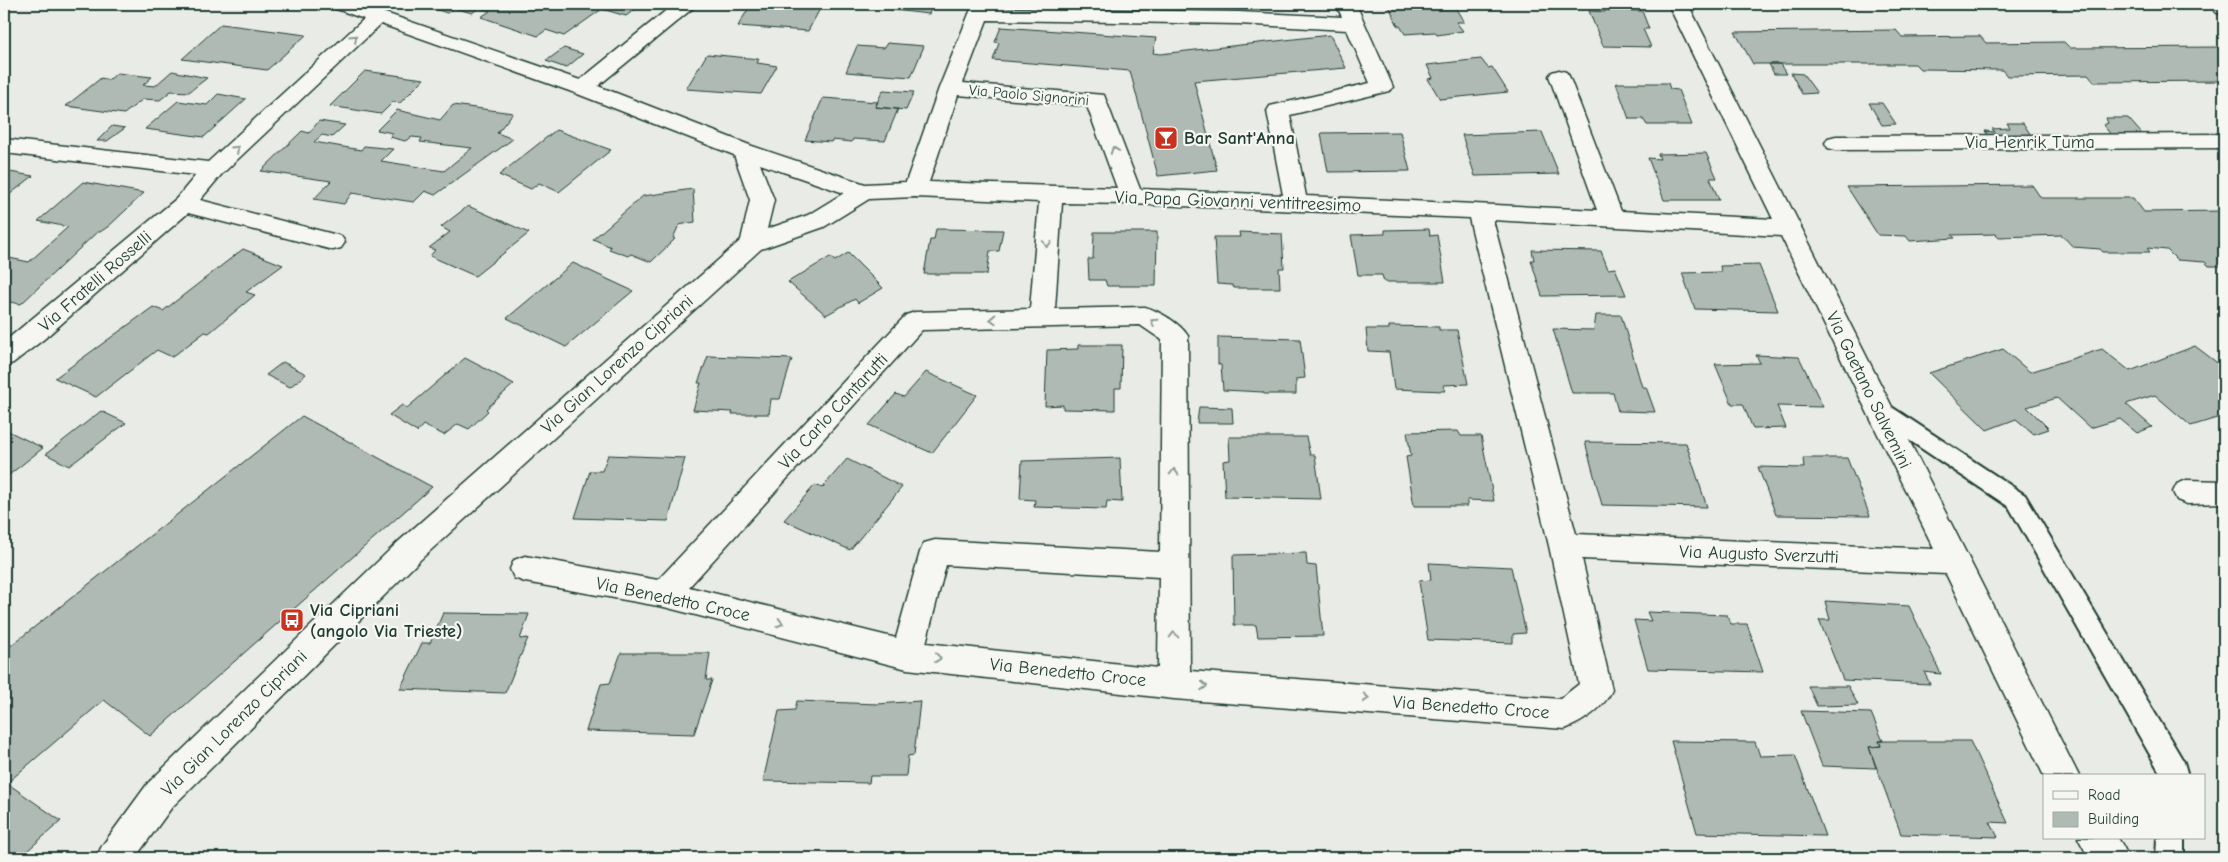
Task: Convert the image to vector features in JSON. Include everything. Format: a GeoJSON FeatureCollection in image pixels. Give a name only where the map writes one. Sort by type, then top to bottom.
{"type":"FeatureCollection","features":[{"type":"Feature","properties":{"kind":"street"},"geometry":{"type":"LineString","coordinates":[[341,4],[582,88],[744,151],[762,200],[752,244]]}},
{"type":"Feature","properties":{"kind":"street"},"geometry":{"type":"LineString","coordinates":[[582,88],[686,4]]}},
{"type":"Feature","properties":{"kind":"street"},"geometry":{"type":"LineString","coordinates":[[1239,18],[1261,4]]}},
{"type":"Feature","properties":{"kind":"street"},"geometry":{"type":"LineString","coordinates":[[1296,203],[1278,111],[1382,87],[1346,4]]}},
{"type":"Feature","properties":{"kind":"street","name":"Via Gaetano Salvemini"},"geometry":{"type":"LineString","coordinates":[[1678,4],[2061,774]]}},
{"type":"Feature","properties":{"kind":"street"},"geometry":{"type":"LineString","coordinates":[[2218,4],[2224,9]]}},
{"type":"Feature","properties":{"kind":"street"},"geometry":{"type":"LineString","coordinates":[[980,9],[1356,24]]}},
{"type":"Feature","properties":{"kind":"street","name":"Via Paolo Signorini"},"geometry":{"type":"LineString","coordinates":[[915,189],[980,9]]}},
{"type":"Feature","properties":{"kind":"street","name":"Via Fratelli Rosselli"},"geometry":{"type":"LineString","coordinates":[[4,356],[35,332],[184,204],[213,170],[377,17]]}},
{"type":"Feature","properties":{"kind":"street"},"geometry":{"type":"LineString","coordinates":[[1559,76],[1612,218]]}},
{"type":"Feature","properties":{"kind":"street","name":"Via Paolo Signorini"},"geometry":{"type":"LineString","coordinates":[[950,88],[1096,100],[1131,196]]}},
{"type":"Feature","properties":{"kind":"street","name":"Via Henrik Tuma"},"geometry":{"type":"LineString","coordinates":[[1836,143],[2224,141]]}},
{"type":"Feature","properties":{"kind":"street"},"geometry":{"type":"LineString","coordinates":[[4,146],[213,170]]}},
{"type":"Feature","properties":{"kind":"street","name":"Via Papa Giovanni ventitreesimo"},"geometry":{"type":"LineString","coordinates":[[744,151],[864,192],[915,189],[1051,196],[1131,196],[1480,211],[1788,228]]}},
{"type":"Feature","properties":{"kind":"street","name":"Via Papa Giovanni ventitreesimo"},"geometry":{"type":"LineString","coordinates":[[752,244],[816,221],[864,192]]}},
{"type":"Feature","properties":{"kind":"street"},"geometry":{"type":"LineString","coordinates":[[1042,317],[1051,196]]}},
{"type":"Feature","properties":{"kind":"street"},"geometry":{"type":"LineString","coordinates":[[184,204],[333,242]]}},
{"type":"Feature","properties":{"kind":"street","name":"Via Benedetto Croce"},"geometry":{"type":"LineString","coordinates":[[525,569],[664,594],[907,655],[1174,684],[1565,714],[1596,690],[1564,546],[1480,211]]}},
{"type":"Feature","properties":{"kind":"street","name":"Via Gian Lorenzo Cipriani"},"geometry":{"type":"LineString","coordinates":[[114,858],[160,795],[408,551],[752,244]]}},
{"type":"Feature","properties":{"kind":"street","name":"Via Carlo Cantarutti"},"geometry":{"type":"LineString","coordinates":[[664,594],[915,321],[1144,316],[1175,336],[1174,684]]}},
{"type":"Feature","properties":{"kind":"street"},"geometry":{"type":"LineString","coordinates":[[2187,492],[2224,492]]}},
{"type":"Feature","properties":{"kind":"street","name":"Via Augusto Sverzutti"},"geometry":{"type":"LineString","coordinates":[[1564,546],[1954,562]]}},
{"type":"Feature","properties":{"kind":"street"},"geometry":{"type":"LineString","coordinates":[[907,655],[935,552],[1174,566]]}},
{"type":"Feature","properties":{"kind":"street"},"geometry":{"type":"LineString","coordinates":[[2097,840],[2111,858]]}},
{"type":"Feature","properties":{"kind":"lane"},"geometry":{"type":"LineString","coordinates":[[1880,410],[2017,501],[2176,771],[2175,774]]}},
{"type":"Feature","properties":{"kind":"lane"},"geometry":{"type":"LineString","coordinates":[[2170,858],[2171,840]]}},
{"type":"Feature","properties":{"kind":"building"},"geometry":{"type":"Polygon","coordinates":[[[419,4],[655,4],[649,8],[641,5],[626,16],[602,9],[564,36],[546,30],[538,36],[481,17],[490,11],[479,8],[472,13],[454,8],[447,13],[419,4]]]}},
{"type":"Feature","properties":{"kind":"building"},"geometry":{"type":"Polygon","coordinates":[[[751,4],[822,5],[808,31],[738,26],[751,4]]]}},
{"type":"Feature","properties":{"kind":"building"},"geometry":{"type":"Polygon","coordinates":[[[886,4],[933,4],[929,14],[884,9],[886,4]]]}},
{"type":"Feature","properties":{"kind":"building"},"geometry":{"type":"Polygon","coordinates":[[[1021,4],[1134,4],[1134,6],[1021,4]]]}},
{"type":"Feature","properties":{"kind":"building"},"geometry":{"type":"Polygon","coordinates":[[[1388,4],[1453,4],[1464,22],[1456,22],[1463,31],[1437,35],[1435,32],[1405,34],[1400,26],[1398,26],[1388,4]]]}},
{"type":"Feature","properties":{"kind":"building"},"geometry":{"type":"Polygon","coordinates":[[[1605,10],[1642,11],[1649,29],[1643,29],[1651,47],[1603,46],[1589,11],[1605,12],[1605,10]]]}},
{"type":"Feature","properties":{"kind":"building"},"geometry":{"type":"Polygon","coordinates":[[[221,24],[306,35],[267,70],[182,59],[221,24]]]}},
{"type":"Feature","properties":{"kind":"building"},"geometry":{"type":"Polygon","coordinates":[[[1001,27],[1156,38],[1153,53],[1160,54],[1330,35],[1346,68],[1194,81],[1217,170],[1158,176],[1130,71],[993,60],[999,43],[995,42],[1001,27]]]}},
{"type":"Feature","properties":{"kind":"building"},"geometry":{"type":"Polygon","coordinates":[[[1896,30],[1902,37],[1980,36],[1986,43],[2064,42],[2070,48],[2224,47],[2224,81],[2094,82],[2088,75],[2007,76],[2002,70],[1920,69],[1915,64],[1753,64],[1735,32],[1896,30]]]}},
{"type":"Feature","properties":{"kind":"building"},"geometry":{"type":"Polygon","coordinates":[[[887,43],[924,46],[911,77],[846,72],[857,46],[884,48],[887,43]]]}},
{"type":"Feature","properties":{"kind":"building"},"geometry":{"type":"Polygon","coordinates":[[[564,48],[583,54],[566,68],[546,61],[564,48]]]}},
{"type":"Feature","properties":{"kind":"building"},"geometry":{"type":"Polygon","coordinates":[[[707,54],[759,59],[757,63],[777,66],[761,94],[686,89],[707,54]]]}},
{"type":"Feature","properties":{"kind":"building"},"geometry":{"type":"Polygon","coordinates":[[[1481,59],[1488,68],[1492,67],[1508,92],[1440,99],[1428,79],[1433,78],[1427,65],[1481,59]]]}},
{"type":"Feature","properties":{"kind":"building"},"geometry":{"type":"Polygon","coordinates":[[[1769,64],[1780,64],[1786,74],[1774,74],[1769,64]]]}},
{"type":"Feature","properties":{"kind":"building"},"geometry":{"type":"Polygon","coordinates":[[[172,71],[207,78],[189,92],[171,91],[160,100],[143,99],[124,114],[66,106],[101,78],[109,80],[117,73],[152,77],[143,85],[155,86],[172,71]]]}},
{"type":"Feature","properties":{"kind":"building"},"geometry":{"type":"Polygon","coordinates":[[[365,71],[424,79],[400,103],[393,102],[381,114],[330,106],[365,71]]]}},
{"type":"Feature","properties":{"kind":"building"},"geometry":{"type":"Polygon","coordinates":[[[1791,73],[1803,74],[1817,93],[1802,94],[1791,73]]]}},
{"type":"Feature","properties":{"kind":"building"},"geometry":{"type":"Polygon","coordinates":[[[1616,83],[1668,83],[1670,89],[1678,90],[1692,125],[1647,125],[1643,119],[1629,119],[1616,83]]]}},
{"type":"Feature","properties":{"kind":"building"},"geometry":{"type":"Polygon","coordinates":[[[883,90],[914,92],[906,110],[875,107],[883,90]]]}},
{"type":"Feature","properties":{"kind":"building"},"geometry":{"type":"Polygon","coordinates":[[[218,94],[246,99],[204,137],[145,129],[178,101],[207,105],[218,94]]]}},
{"type":"Feature","properties":{"kind":"building"},"geometry":{"type":"Polygon","coordinates":[[[823,98],[878,102],[875,107],[898,109],[885,141],[853,139],[852,142],[832,140],[831,142],[805,140],[823,98]]]}},
{"type":"Feature","properties":{"kind":"building"},"geometry":{"type":"Polygon","coordinates":[[[1869,103],[1882,103],[1896,124],[1882,125],[1869,103]]]}},
{"type":"Feature","properties":{"kind":"building"},"geometry":{"type":"Polygon","coordinates":[[[453,105],[513,113],[497,133],[513,139],[435,195],[425,191],[414,202],[352,193],[344,204],[314,199],[331,181],[261,171],[302,131],[309,133],[319,121],[345,125],[332,137],[322,135],[314,142],[361,150],[364,146],[393,149],[381,161],[444,171],[472,148],[420,142],[422,138],[412,137],[405,141],[390,137],[393,133],[377,130],[397,110],[440,120],[453,105]]]}},
{"type":"Feature","properties":{"kind":"building"},"geometry":{"type":"Polygon","coordinates":[[[2106,118],[2128,118],[2149,142],[2117,142],[2103,125],[2108,123],[2106,118]]]}},
{"type":"Feature","properties":{"kind":"building"},"geometry":{"type":"Polygon","coordinates":[[[2007,123],[2023,123],[2036,143],[1995,144],[1985,131],[1995,132],[1992,129],[2010,128],[2007,123]]]}},
{"type":"Feature","properties":{"kind":"building"},"geometry":{"type":"Polygon","coordinates":[[[112,126],[125,128],[107,141],[97,141],[112,126]]]}},
{"type":"Feature","properties":{"kind":"building"},"geometry":{"type":"Polygon","coordinates":[[[556,130],[611,150],[559,192],[539,183],[531,189],[499,175],[556,130]]]}},
{"type":"Feature","properties":{"kind":"building"},"geometry":{"type":"Polygon","coordinates":[[[1400,132],[1410,171],[1328,172],[1321,133],[1400,132]]]}},
{"type":"Feature","properties":{"kind":"building"},"geometry":{"type":"Polygon","coordinates":[[[1542,132],[1559,174],[1475,176],[1462,135],[1542,132]]]}},
{"type":"Feature","properties":{"kind":"building"},"geometry":{"type":"Polygon","coordinates":[[[1706,153],[1717,178],[1710,178],[1719,200],[1664,200],[1648,158],[1660,159],[1658,154],[1706,153]]]}},
{"type":"Feature","properties":{"kind":"building"},"geometry":{"type":"Polygon","coordinates":[[[4,171],[33,176],[4,199],[4,171]]]}},
{"type":"Feature","properties":{"kind":"building"},"geometry":{"type":"Polygon","coordinates":[[[83,182],[144,193],[109,226],[97,232],[21,304],[4,301],[4,257],[29,262],[68,227],[38,221],[83,182]]]}},
{"type":"Feature","properties":{"kind":"building"},"geometry":{"type":"Polygon","coordinates":[[[2032,185],[2041,198],[2133,198],[2144,212],[2224,211],[2224,266],[2209,266],[2205,262],[2177,260],[2167,250],[2147,248],[2150,252],[2103,252],[2100,249],[2073,247],[2062,235],[1999,237],[1996,234],[1952,235],[1955,238],[1910,241],[1906,236],[1878,235],[1847,187],[2032,185]]]}},
{"type":"Feature","properties":{"kind":"building"},"geometry":{"type":"Polygon","coordinates":[[[693,189],[695,222],[679,225],[673,238],[675,239],[651,262],[631,254],[628,256],[609,249],[611,247],[593,239],[643,196],[693,189]]]}},
{"type":"Feature","properties":{"kind":"building"},"geometry":{"type":"Polygon","coordinates":[[[468,206],[529,233],[475,276],[430,256],[435,250],[429,248],[450,232],[441,227],[468,206]]]}},
{"type":"Feature","properties":{"kind":"building"},"geometry":{"type":"Polygon","coordinates":[[[936,229],[1003,230],[999,251],[990,251],[987,274],[924,274],[930,240],[934,240],[936,229]]]}},
{"type":"Feature","properties":{"kind":"building"},"geometry":{"type":"Polygon","coordinates":[[[1429,229],[1430,236],[1437,235],[1445,282],[1384,282],[1382,275],[1358,275],[1351,235],[1385,234],[1385,230],[1429,229]]]}},
{"type":"Feature","properties":{"kind":"building"},"geometry":{"type":"Polygon","coordinates":[[[1094,232],[1157,232],[1156,286],[1107,286],[1105,280],[1089,280],[1088,259],[1093,259],[1094,232]]]}},
{"type":"Feature","properties":{"kind":"building"},"geometry":{"type":"Polygon","coordinates":[[[1239,232],[1282,234],[1284,268],[1279,268],[1280,288],[1234,288],[1232,285],[1217,284],[1214,237],[1240,237],[1239,232]]]}},
{"type":"Feature","properties":{"kind":"building"},"geometry":{"type":"Polygon","coordinates":[[[243,249],[283,265],[246,292],[255,295],[209,333],[205,332],[172,357],[157,350],[96,397],[55,378],[153,307],[163,311],[243,249]]]}},
{"type":"Feature","properties":{"kind":"building"},"geometry":{"type":"Polygon","coordinates":[[[1532,250],[1601,251],[1608,269],[1615,268],[1626,295],[1542,296],[1531,260],[1534,260],[1532,250]]]}},
{"type":"Feature","properties":{"kind":"building"},"geometry":{"type":"Polygon","coordinates":[[[848,253],[883,288],[858,303],[855,299],[826,315],[788,282],[830,257],[835,261],[848,253]]]}},
{"type":"Feature","properties":{"kind":"building"},"geometry":{"type":"Polygon","coordinates":[[[573,263],[633,291],[566,347],[507,318],[573,263]]]}},
{"type":"Feature","properties":{"kind":"building"},"geometry":{"type":"Polygon","coordinates":[[[1759,265],[1778,311],[1695,309],[1682,273],[1721,272],[1720,266],[1759,265]]]}},
{"type":"Feature","properties":{"kind":"building"},"geometry":{"type":"Polygon","coordinates":[[[1596,315],[1621,315],[1642,387],[1646,387],[1655,412],[1618,411],[1613,393],[1572,393],[1553,329],[1594,330],[1596,315]]]}},
{"type":"Feature","properties":{"kind":"building"},"geometry":{"type":"Polygon","coordinates":[[[1389,326],[1439,327],[1439,330],[1457,330],[1468,384],[1443,385],[1445,391],[1394,389],[1389,352],[1368,351],[1366,329],[1389,329],[1389,326]]]}},
{"type":"Feature","properties":{"kind":"building"},"geometry":{"type":"Polygon","coordinates":[[[1218,337],[1300,339],[1305,378],[1296,379],[1296,394],[1264,394],[1263,392],[1223,390],[1221,365],[1218,364],[1218,337]]]}},
{"type":"Feature","properties":{"kind":"building"},"geometry":{"type":"Polygon","coordinates":[[[1078,345],[1122,345],[1121,388],[1115,388],[1115,410],[1063,409],[1063,405],[1045,406],[1047,350],[1078,349],[1078,345]]]}},
{"type":"Feature","properties":{"kind":"building"},"geometry":{"type":"Polygon","coordinates":[[[2195,346],[2224,368],[2224,420],[2220,417],[2191,426],[2155,395],[2126,404],[2152,427],[2137,433],[2120,419],[2090,428],[2057,398],[2027,407],[2049,429],[2034,434],[2016,419],[1987,430],[1929,373],[2003,349],[2030,372],[2102,349],[2130,371],[2195,346]]]}},
{"type":"Feature","properties":{"kind":"building"},"geometry":{"type":"Polygon","coordinates":[[[1756,355],[1799,357],[1823,407],[1777,406],[1786,428],[1753,429],[1743,404],[1732,404],[1715,364],[1760,363],[1756,355]]]}},
{"type":"Feature","properties":{"kind":"building"},"geometry":{"type":"Polygon","coordinates":[[[708,356],[792,359],[780,399],[771,399],[769,414],[732,414],[733,412],[693,410],[701,383],[698,383],[708,356]]]}},
{"type":"Feature","properties":{"kind":"building"},"geometry":{"type":"Polygon","coordinates":[[[465,358],[514,384],[486,409],[488,411],[469,429],[458,424],[444,435],[423,425],[417,432],[389,415],[402,405],[407,408],[465,358]]]}},
{"type":"Feature","properties":{"kind":"building"},"geometry":{"type":"Polygon","coordinates":[[[283,362],[306,374],[290,387],[266,375],[283,362]]]}},
{"type":"Feature","properties":{"kind":"building"},"geometry":{"type":"Polygon","coordinates":[[[926,372],[977,395],[932,453],[869,425],[896,394],[904,397],[926,372]]]}},
{"type":"Feature","properties":{"kind":"building"},"geometry":{"type":"Polygon","coordinates":[[[1199,407],[1232,408],[1233,423],[1197,423],[1199,407]]]}},
{"type":"Feature","properties":{"kind":"building"},"geometry":{"type":"Polygon","coordinates":[[[101,411],[126,423],[69,466],[46,454],[101,411]]]}},
{"type":"Feature","properties":{"kind":"building"},"geometry":{"type":"Polygon","coordinates":[[[302,416],[432,487],[150,736],[104,700],[7,783],[4,781],[4,651],[302,416]]]}},
{"type":"Feature","properties":{"kind":"building"},"geometry":{"type":"Polygon","coordinates":[[[4,429],[43,448],[4,479],[4,429]]]}},
{"type":"Feature","properties":{"kind":"building"},"geometry":{"type":"Polygon","coordinates":[[[1458,431],[1461,436],[1481,436],[1494,501],[1467,500],[1467,506],[1414,506],[1406,457],[1411,456],[1407,432],[1458,431]]]}},
{"type":"Feature","properties":{"kind":"building"},"geometry":{"type":"Polygon","coordinates":[[[1229,437],[1306,437],[1310,455],[1315,455],[1321,499],[1225,497],[1223,461],[1230,460],[1229,437]]]}},
{"type":"Feature","properties":{"kind":"building"},"geometry":{"type":"Polygon","coordinates":[[[1585,442],[1686,443],[1707,507],[1602,505],[1585,442]]]}},
{"type":"Feature","properties":{"kind":"building"},"geometry":{"type":"Polygon","coordinates":[[[608,455],[685,458],[668,521],[575,518],[590,471],[602,471],[608,455]]]}},
{"type":"Feature","properties":{"kind":"building"},"geometry":{"type":"Polygon","coordinates":[[[1120,458],[1122,502],[1107,501],[1106,509],[1034,507],[1035,500],[1020,499],[1022,461],[1120,458]]]}},
{"type":"Feature","properties":{"kind":"building"},"geometry":{"type":"Polygon","coordinates":[[[1803,458],[1847,458],[1870,516],[1776,515],[1758,467],[1804,468],[1803,458]]]}},
{"type":"Feature","properties":{"kind":"building"},"geometry":{"type":"Polygon","coordinates":[[[847,459],[902,487],[850,550],[784,520],[815,485],[822,488],[847,459]]]}},
{"type":"Feature","properties":{"kind":"building"},"geometry":{"type":"Polygon","coordinates":[[[1306,553],[1307,565],[1316,566],[1323,636],[1258,637],[1256,625],[1234,625],[1233,555],[1306,553]]]}},
{"type":"Feature","properties":{"kind":"building"},"geometry":{"type":"Polygon","coordinates":[[[1429,563],[1511,567],[1526,633],[1513,634],[1513,643],[1428,640],[1419,581],[1431,580],[1429,563]]]}},
{"type":"Feature","properties":{"kind":"building"},"geometry":{"type":"Polygon","coordinates":[[[1825,601],[1909,606],[1941,674],[1924,672],[1930,684],[1843,680],[1819,620],[1830,620],[1825,601]]]}},
{"type":"Feature","properties":{"kind":"building"},"geometry":{"type":"Polygon","coordinates":[[[1647,612],[1727,615],[1731,624],[1747,624],[1763,672],[1648,669],[1634,620],[1651,621],[1647,612]]]}},
{"type":"Feature","properties":{"kind":"building"},"geometry":{"type":"Polygon","coordinates":[[[443,613],[529,614],[520,639],[528,638],[505,693],[400,689],[422,643],[430,643],[443,613]]]}},
{"type":"Feature","properties":{"kind":"building"},"geometry":{"type":"Polygon","coordinates":[[[621,653],[710,653],[706,680],[712,680],[694,734],[586,731],[601,684],[610,683],[621,653]]]}},
{"type":"Feature","properties":{"kind":"building"},"geometry":{"type":"Polygon","coordinates":[[[1808,686],[1848,686],[1858,705],[1817,706],[1808,686]]]}},
{"type":"Feature","properties":{"kind":"building"},"geometry":{"type":"Polygon","coordinates":[[[797,701],[878,704],[920,701],[914,755],[908,756],[906,776],[870,776],[869,783],[763,781],[779,711],[795,710],[797,701]]]}},
{"type":"Feature","properties":{"kind":"building"},"geometry":{"type":"Polygon","coordinates":[[[1801,711],[1871,713],[1883,741],[1879,741],[1881,746],[1869,747],[1876,768],[1822,766],[1801,711]]]}},
{"type":"Feature","properties":{"kind":"building"},"geometry":{"type":"Polygon","coordinates":[[[1671,741],[1755,742],[1760,756],[1795,755],[1825,836],[1697,833],[1671,741]]]}},
{"type":"Feature","properties":{"kind":"building"},"geometry":{"type":"Polygon","coordinates":[[[1879,741],[1970,741],[2008,823],[1990,822],[1998,837],[1901,834],[1869,747],[1881,746],[1879,741]]]}},
{"type":"Feature","properties":{"kind":"building"},"geometry":{"type":"Polygon","coordinates":[[[4,781],[61,821],[19,858],[4,858],[4,781]]]}},
{"type":"Feature","properties":{"kind":"place","name":"Bar Sant'Anna"},"geometry":{"type":"Point","coordinates":[1166,138]}},
{"type":"Feature","properties":{"kind":"place","name":"Via Cipriani (angolo Via Trieste)"},"geometry":{"type":"Point","coordinates":[292,620]}}]}
